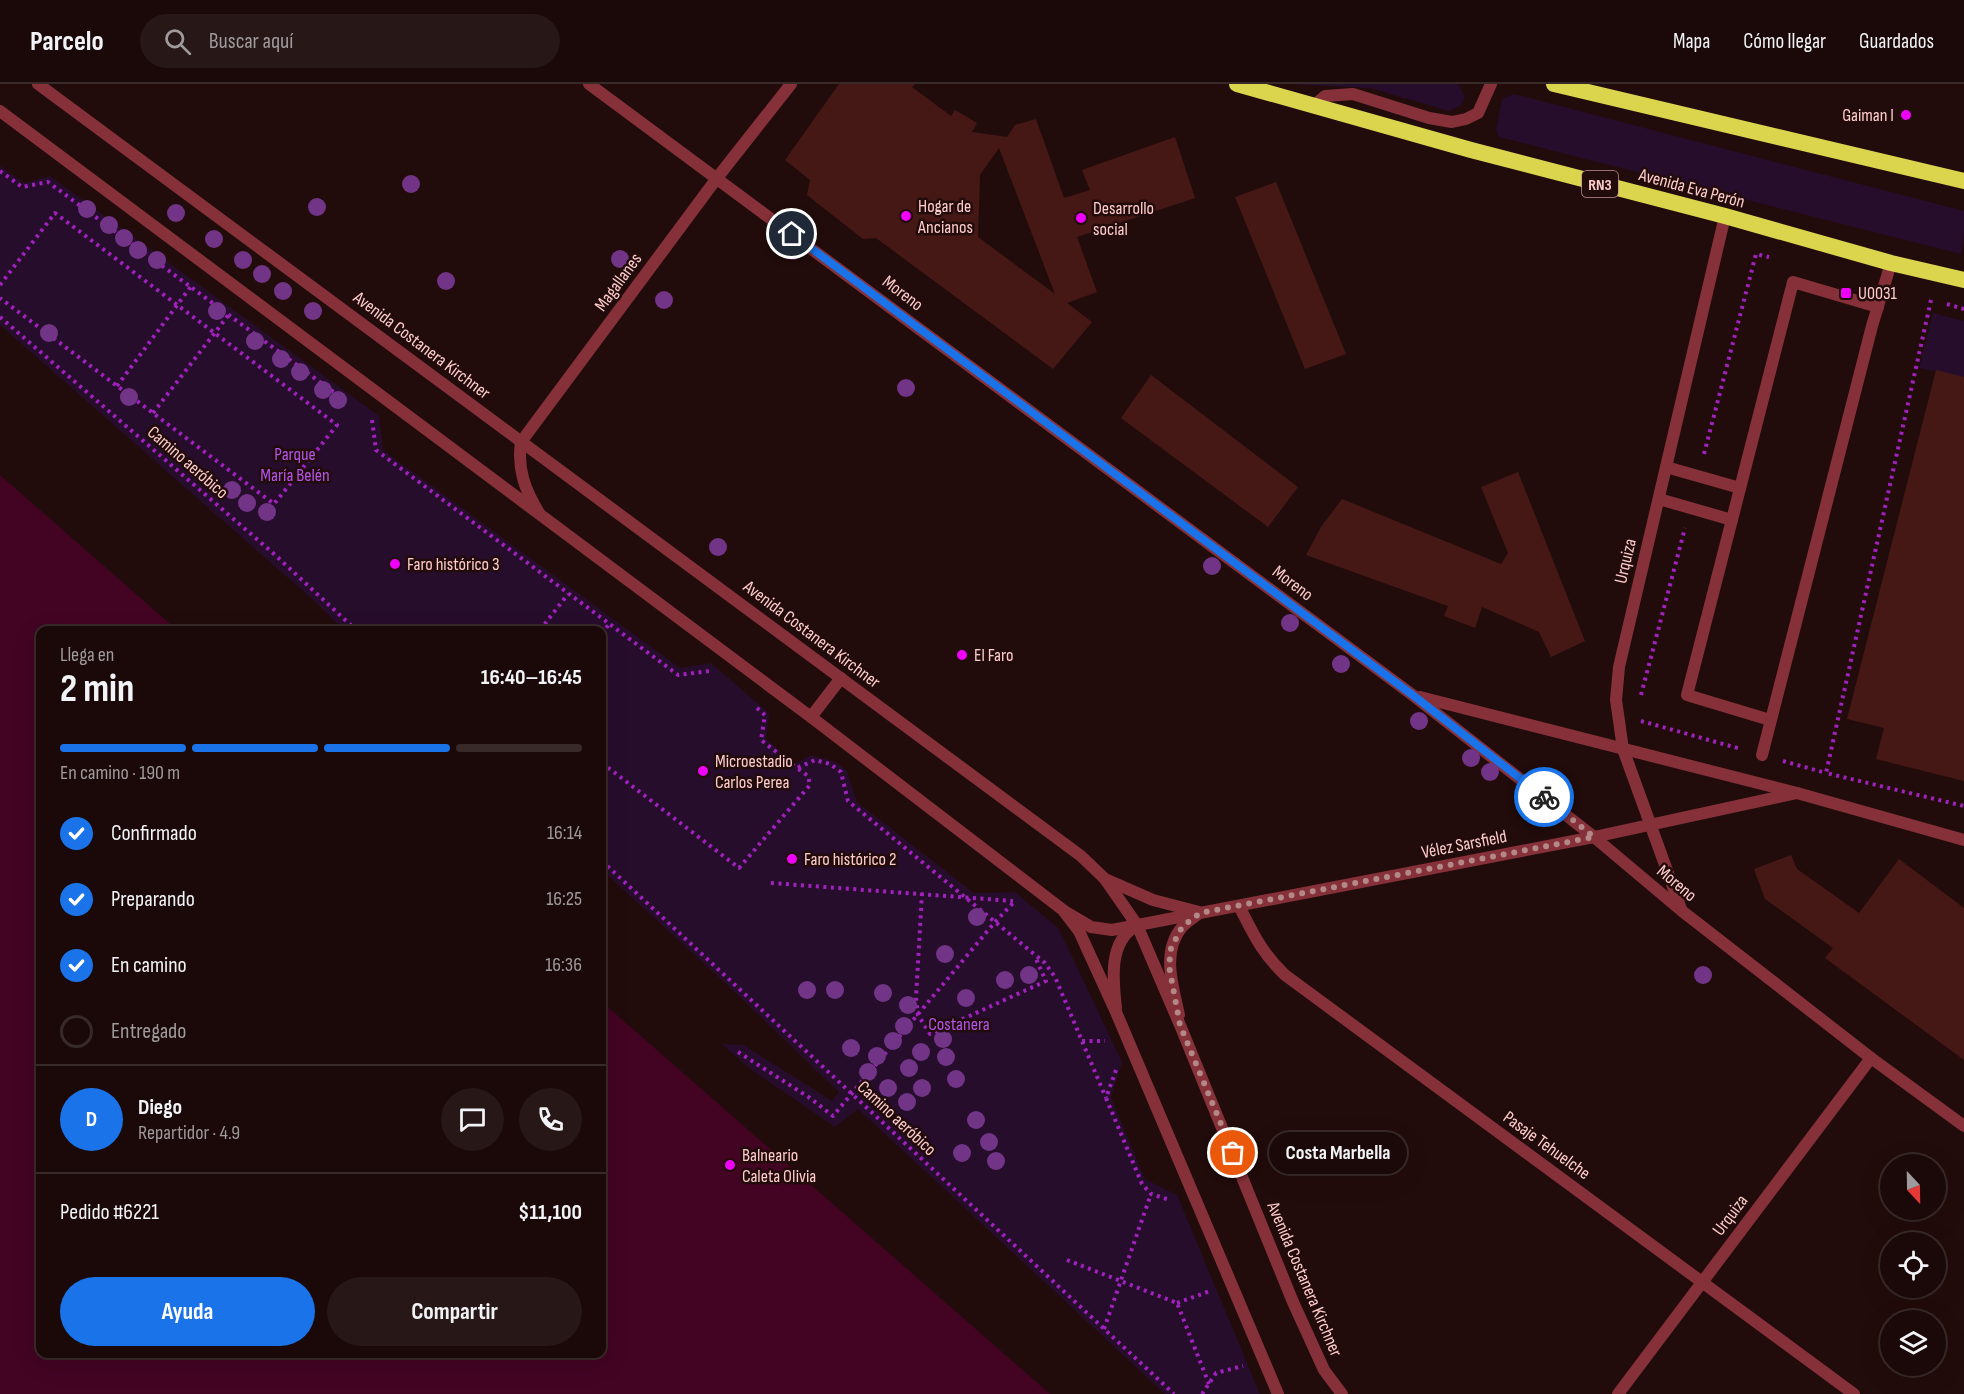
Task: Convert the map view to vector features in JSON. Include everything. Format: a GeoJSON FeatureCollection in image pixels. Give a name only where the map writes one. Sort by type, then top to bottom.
{"type":"FeatureCollection","features":[{"type":"Feature","properties":{"kind":"highway","name":"Avenida Eva Perón"},"geometry":{"type":"LineString","coordinates":[[1237,84],[1264,88],[1312,106],[1471,150],[1725,216],[1891,263],[1964,280]]}},
{"type":"Feature","properties":{"kind":"highway"},"geometry":{"type":"LineString","coordinates":[[1554,84],[1964,182]]}},
{"type":"Feature","properties":{"kind":"street","name":"Avenida Costanera Kirchner"},"geometry":{"type":"LineString","coordinates":[[38,84],[1081,856],[1105,879],[1137,925],[1293,1302],[1323,1370],[1342,1394]]}},
{"type":"Feature","properties":{"kind":"street","name":"Moreno"},"geometry":{"type":"LineString","coordinates":[[589,84],[1414,696],[1871,1058],[1964,1126]]}},
{"type":"Feature","properties":{"kind":"street","name":"Magallanes"},"geometry":{"type":"LineString","coordinates":[[521,442],[717,177],[791,84]]}},
{"type":"Feature","properties":{"kind":"street"},"geometry":{"type":"LineString","coordinates":[[1312,106],[1325,96],[1353,94],[1429,118],[1452,122],[1478,113],[1491,84]]}},
{"type":"Feature","properties":{"kind":"street"},"geometry":{"type":"LineString","coordinates":[[0,111],[812,717],[1063,910],[1079,931],[1116,1012],[1278,1394]]}},
{"type":"Feature","properties":{"kind":"street","name":"Urquiza"},"geometry":{"type":"LineString","coordinates":[[1682,910],[1623,749],[1616,700],[1619,668],[1725,216]]}},
{"type":"Feature","properties":{"kind":"street"},"geometry":{"type":"LineString","coordinates":[[1762,755],[1891,263]]}},
{"type":"Feature","properties":{"kind":"street"},"geometry":{"type":"LineString","coordinates":[[1770,720],[1687,695],[1793,282],[1878,307]]}},
{"type":"Feature","properties":{"kind":"street"},"geometry":{"type":"LineString","coordinates":[[521,442],[519,459],[522,477],[528,496],[539,513]]}},
{"type":"Feature","properties":{"kind":"street"},"geometry":{"type":"LineString","coordinates":[[1666,467],[1740,488]]}},
{"type":"Feature","properties":{"kind":"street"},"geometry":{"type":"LineString","coordinates":[[1659,499],[1732,520]]}},
{"type":"Feature","properties":{"kind":"street"},"geometry":{"type":"LineString","coordinates":[[812,717],[841,678]]}},
{"type":"Feature","properties":{"kind":"street","name":"Vélez Sarsfield"},"geometry":{"type":"LineString","coordinates":[[1414,696],[1797,793],[1964,840]]}},
{"type":"Feature","properties":{"kind":"street","name":"Vélez Sarsfield"},"geometry":{"type":"LineString","coordinates":[[1063,910],[1091,927],[1112,930],[1594,837],[1797,793]]}},
{"type":"Feature","properties":{"kind":"street"},"geometry":{"type":"LineString","coordinates":[[1105,879],[1153,900],[1200,913]]}},
{"type":"Feature","properties":{"kind":"street","name":"Pasaje Tehuelche"},"geometry":{"type":"LineString","coordinates":[[1239,906],[1267,957],[1285,975],[1854,1394]]}},
{"type":"Feature","properties":{"kind":"street"},"geometry":{"type":"LineString","coordinates":[[1180,1025],[1169,966],[1171,948],[1182,927],[1200,913]]}},
{"type":"Feature","properties":{"kind":"street"},"geometry":{"type":"LineString","coordinates":[[1116,1012],[1113,968],[1119,944],[1127,931],[1137,925]]}},
{"type":"Feature","properties":{"kind":"street","name":"Urquiza"},"geometry":{"type":"LineString","coordinates":[[1618,1394],[1871,1058]]}},
{"type":"Feature","properties":{"kind":"path"},"geometry":{"type":"LineString","coordinates":[[0,171],[22,187],[48,182],[344,400]]}},
{"type":"Feature","properties":{"kind":"path"},"geometry":{"type":"LineString","coordinates":[[0,285],[55,213],[337,424],[274,504],[0,298]]}},
{"type":"Feature","properties":{"kind":"path"},"geometry":{"type":"LineString","coordinates":[[117,386],[207,265]]}},
{"type":"Feature","properties":{"kind":"path"},"geometry":{"type":"LineString","coordinates":[[153,413],[246,294]]}},
{"type":"Feature","properties":{"kind":"path"},"geometry":{"type":"LineString","coordinates":[[1931,300],[1826,773],[1964,806]]}},
{"type":"Feature","properties":{"kind":"path","name":"Camino aeróbico"},"geometry":{"type":"LineString","coordinates":[[0,317],[274,554],[352,626]]}},
{"type":"Feature","properties":{"kind":"path"},"geometry":{"type":"LineString","coordinates":[[364,414],[373,421],[376,450],[678,675],[713,670]]}},
{"type":"Feature","properties":{"kind":"path"},"geometry":{"type":"LineString","coordinates":[[543,626],[568,594]]}},
{"type":"Feature","properties":{"kind":"path"},"geometry":{"type":"LineString","coordinates":[[606,628],[609,624]]}},
{"type":"Feature","properties":{"kind":"path"},"geometry":{"type":"LineString","coordinates":[[606,766],[739,868],[810,785],[807,776],[761,740],[765,715],[756,707]]}},
{"type":"Feature","properties":{"kind":"path"},"geometry":{"type":"LineString","coordinates":[[797,768],[814,760],[830,764],[841,772],[848,801],[1045,963],[1055,977],[1142,1184],[1151,1194],[1175,1202]]}},
{"type":"Feature","properties":{"kind":"path","name":"Camino aeróbico"},"geometry":{"type":"LineString","coordinates":[[606,865],[1174,1394]]}},
{"type":"Feature","properties":{"kind":"path"},"geometry":{"type":"LineString","coordinates":[[738,1052],[810,1098],[833,1116],[995,922],[1018,901],[1028,883]]}},
{"type":"Feature","properties":{"kind":"path"},"geometry":{"type":"LineString","coordinates":[[771,884],[1018,901]]}},
{"type":"Feature","properties":{"kind":"path"},"geometry":{"type":"LineString","coordinates":[[922,893],[916,998],[918,1015],[930,1034],[1046,981],[1034,954]]}},
{"type":"Feature","properties":{"kind":"path"},"geometry":{"type":"LineString","coordinates":[[1102,1031],[1110,1049]]}},
{"type":"Feature","properties":{"kind":"path"},"geometry":{"type":"LineString","coordinates":[[1106,1098],[1118,1065]]}},
{"type":"Feature","properties":{"kind":"path"},"geometry":{"type":"LineString","coordinates":[[1104,1330],[1151,1194]]}},
{"type":"Feature","properties":{"kind":"path"},"geometry":{"type":"LineString","coordinates":[[1067,1260],[1177,1303],[1211,1290],[1215,1301]]}},
{"type":"Feature","properties":{"kind":"path"},"geometry":{"type":"LineString","coordinates":[[1177,1303],[1209,1384]]}},
{"type":"Feature","properties":{"kind":"path"},"geometry":{"type":"LineString","coordinates":[[1202,1394],[1216,1373],[1264,1361]]}},
{"type":"Feature","properties":{"kind":"path"},"geometry":{"type":"LineString","coordinates":[[1241,1366],[1244,1374]]}},
{"type":"Feature","properties":{"kind":"green space"},"geometry":{"type":"Polygon","coordinates":[[[1290,84],[1458,84],[1465,97],[1460,106],[1449,111],[1370,88],[1290,84]]]}},
{"type":"Feature","properties":{"kind":"green space"},"geometry":{"type":"Polygon","coordinates":[[[1514,94],[1964,211],[1961,254],[1499,137],[1496,130],[1502,99],[1514,94]]]}},
{"type":"Feature","properties":{"kind":"green space","name":"Costanera"},"geometry":{"type":"Polygon","coordinates":[[[0,166],[24,183],[50,176],[379,416],[383,450],[680,668],[711,663],[769,713],[766,739],[795,764],[811,755],[836,762],[847,771],[857,802],[974,893],[1015,892],[1059,929],[1122,1062],[1111,1097],[1145,1179],[1177,1195],[1260,1394],[1165,1394],[858,1109],[835,1127],[749,1068],[722,1044],[744,1045],[832,1101],[839,1092],[606,874],[606,626],[340,626],[311,598],[0,325],[0,166]]]}},
{"type":"Feature","properties":{"kind":"green space"},"geometry":{"type":"Polygon","coordinates":[[[1933,313],[1964,321],[1964,377],[1919,368],[1933,313]]]}},
{"type":"Feature","properties":{"kind":"shaded area"},"geometry":{"type":"Polygon","coordinates":[[[0,475],[172,626],[36,626],[36,1358],[606,1358],[606,1006],[1050,1394],[0,1394],[0,475]]]}},
{"type":"Feature","properties":{"kind":"building","name":"Hogar de Ancianos"},"geometry":{"type":"Polygon","coordinates":[[[839,84],[915,84],[912,87],[951,116],[955,110],[977,123],[972,132],[1007,137],[1015,125],[1036,119],[1064,198],[1090,190],[1082,170],[1175,137],[1195,198],[1077,237],[1097,292],[1067,303],[1092,322],[1053,369],[876,238],[863,239],[807,195],[810,180],[785,160],[839,84]],[[999,148],[980,175],[978,237],[1055,294],[999,148]]]}},
{"type":"Feature","properties":{"kind":"building"},"geometry":{"type":"Polygon","coordinates":[[[1276,182],[1346,354],[1305,369],[1235,197],[1276,182]]]}},
{"type":"Feature","properties":{"kind":"building"},"geometry":{"type":"Polygon","coordinates":[[[1936,370],[1964,377],[1964,781],[1876,759],[1884,728],[1847,719],[1936,370]]]}},
{"type":"Feature","properties":{"kind":"building"},"geometry":{"type":"Polygon","coordinates":[[[1151,375],[1298,487],[1268,527],[1121,418],[1151,375]]]}},
{"type":"Feature","properties":{"kind":"building"},"geometry":{"type":"Polygon","coordinates":[[[1518,472],[1585,641],[1551,657],[1539,632],[1482,607],[1475,628],[1444,616],[1448,606],[1306,555],[1321,527],[1342,499],[1501,564],[1508,553],[1481,487],[1518,472]]]}},
{"type":"Feature","properties":{"kind":"building"},"geometry":{"type":"Polygon","coordinates":[[[1791,855],[1797,869],[1859,913],[1899,859],[1964,908],[1964,1060],[1825,958],[1833,948],[1765,899],[1754,869],[1791,855]]]}},
{"type":"Feature","properties":{"kind":"way so far"},"geometry":{"type":"LineString","coordinates":[[1233,1153],[1180,1025],[1169,966],[1171,948],[1182,927],[1200,913],[1594,837],[1544,797]]}},
{"type":"Feature","properties":{"kind":"place","name":"Gaiman I"},"geometry":{"type":"Point","coordinates":[1906,115]}},
{"type":"Feature","properties":{"kind":"place","name":"Hogar de Ancianos"},"geometry":{"type":"Point","coordinates":[906,216]}},
{"type":"Feature","properties":{"kind":"place","name":"Desarrollo social"},"geometry":{"type":"Point","coordinates":[1081,218]}},
{"type":"Feature","properties":{"kind":"place","name":"U0031"},"geometry":{"type":"Point","coordinates":[1846,293]}},
{"type":"Feature","properties":{"kind":"place","name":"Faro histórico 3"},"geometry":{"type":"Point","coordinates":[395,564]}},
{"type":"Feature","properties":{"kind":"place","name":"El Faro"},"geometry":{"type":"Point","coordinates":[962,655]}},
{"type":"Feature","properties":{"kind":"place","name":"Microestadio Carlos Perea"},"geometry":{"type":"Point","coordinates":[703,771]}},
{"type":"Feature","properties":{"kind":"place","name":"Faro histórico 2"},"geometry":{"type":"Point","coordinates":[792,859]}},
{"type":"Feature","properties":{"kind":"place","name":"Costa Marbella"},"geometry":{"type":"Point","coordinates":[1233,1153]}},
{"type":"Feature","properties":{"kind":"place","name":"Balneario Caleta Olivia"},"geometry":{"type":"Point","coordinates":[730,1165]}},
{"type":"Feature","properties":{"kind":"route"},"geometry":{"type":"LineString","coordinates":[[792,234],[1414,696],[1544,797]]}},
{"type":"Feature","properties":{"kind":"park label","name":"Parque María Belén"},"geometry":{"type":"Point","coordinates":[295,464]}}]}
